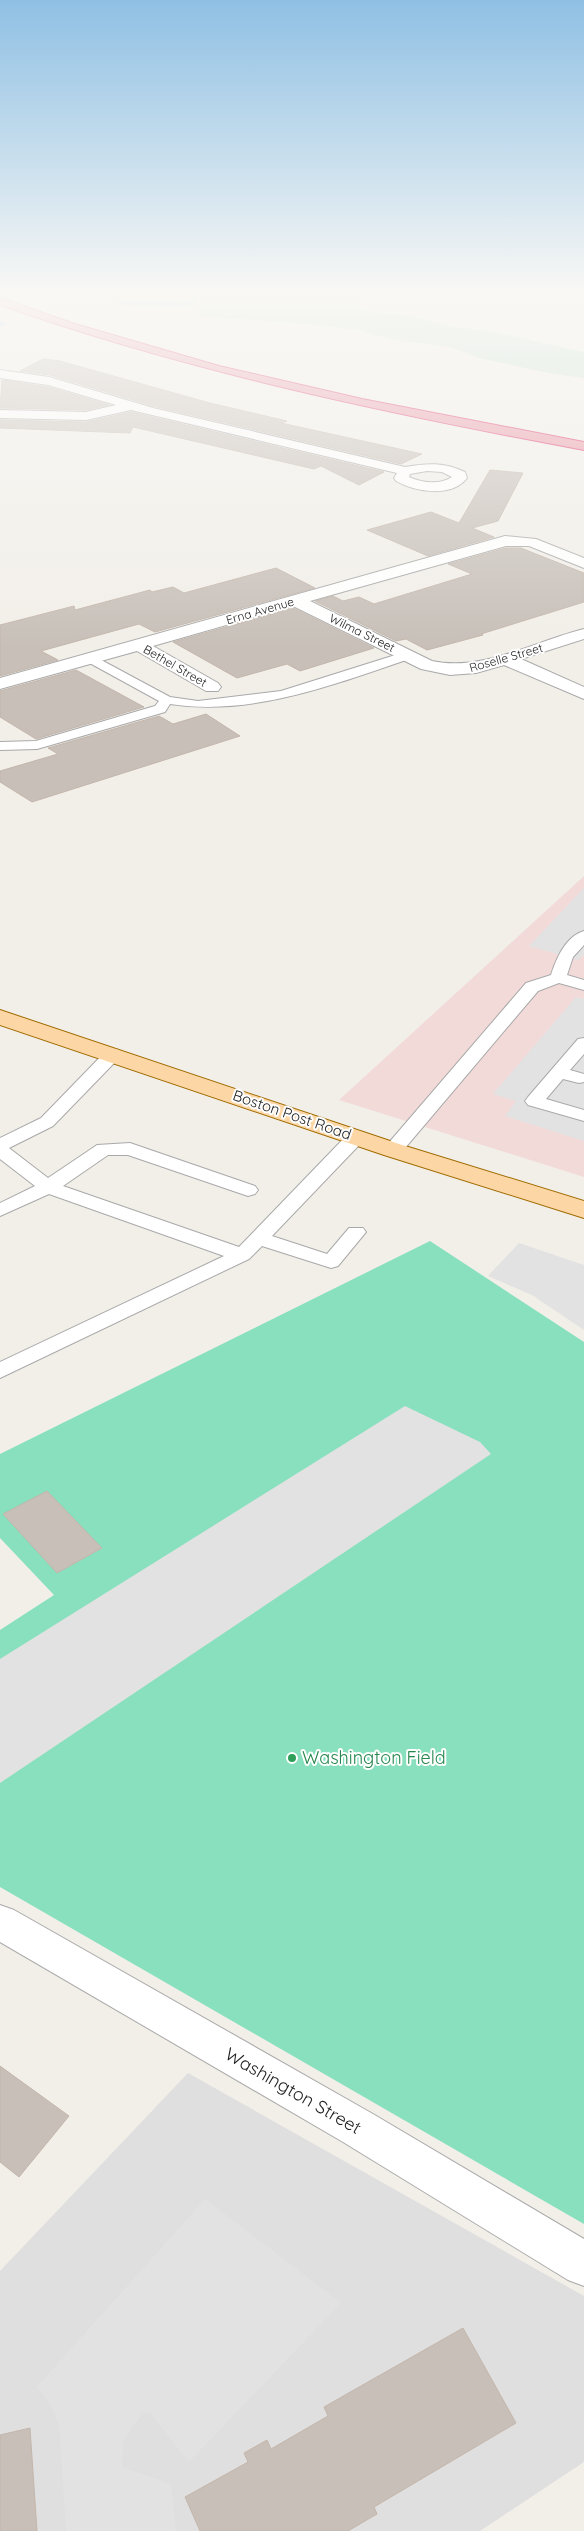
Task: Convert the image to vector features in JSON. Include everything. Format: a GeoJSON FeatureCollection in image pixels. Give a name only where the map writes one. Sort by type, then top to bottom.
{"type":"FeatureCollection","features":[{"type":"Feature","properties":{"kind":"highway"},"geometry":{"type":"LineString","coordinates":[[411,412],[584,446]]}},
{"type":"Feature","properties":{"kind":"main road","name":"Boston Post Road"},"geometry":{"type":"LineString","coordinates":[[0,1017],[393,1150],[584,1210]]}},
{"type":"Feature","properties":{"kind":"street"},"geometry":{"type":"LineString","coordinates":[[0,414],[86,416],[104,412]]}},
{"type":"Feature","properties":{"kind":"street"},"geometry":{"type":"LineString","coordinates":[[156,412],[241,434],[405,471]]}},
{"type":"Feature","properties":{"kind":"street","name":"Erna Avenue"},"geometry":{"type":"LineString","coordinates":[[0,684],[499,543],[521,540],[584,563]]}},
{"type":"Feature","properties":{"kind":"street","name":"Wilma Street"},"geometry":{"type":"LineString","coordinates":[[296,600],[427,665]]}},
{"type":"Feature","properties":{"kind":"street","name":"Roselle Street"},"geometry":{"type":"LineString","coordinates":[[427,665],[463,670],[506,659],[584,634]]}},
{"type":"Feature","properties":{"kind":"street","name":"Bethel Street"},"geometry":{"type":"LineString","coordinates":[[139,645],[212,687]]}},
{"type":"Feature","properties":{"kind":"street"},"geometry":{"type":"LineString","coordinates":[[506,659],[584,694]]}},
{"type":"Feature","properties":{"kind":"street","name":"Washington Street"},"geometry":{"type":"LineString","coordinates":[[0,1922],[358,2128],[584,2264]]}},
{"type":"Feature","properties":{"kind":"lane"},"geometry":{"type":"LineString","coordinates":[[90,658],[166,700],[189,705],[282,695],[408,655]]}},
{"type":"Feature","properties":{"kind":"lane"},"geometry":{"type":"LineString","coordinates":[[0,746],[37,746],[160,710],[166,700]]}},
{"type":"Feature","properties":{"kind":"lane"},"geometry":{"type":"LineString","coordinates":[[558,978],[565,956],[584,936]]}},
{"type":"Feature","properties":{"kind":"lane"},"geometry":{"type":"LineString","coordinates":[[393,1150],[532,988],[558,978],[584,985]]}},
{"type":"Feature","properties":{"kind":"lane"},"geometry":{"type":"LineString","coordinates":[[584,1043],[578,1059],[559,1072],[534,1101],[584,1116]]}},
{"type":"Feature","properties":{"kind":"lane"},"geometry":{"type":"LineString","coordinates":[[0,1145],[47,1122],[113,1054]]}},
{"type":"Feature","properties":{"kind":"lane"},"geometry":{"type":"LineString","coordinates":[[559,1072],[580,1078]]}},
{"type":"Feature","properties":{"kind":"lane"},"geometry":{"type":"LineString","coordinates":[[0,1371],[242,1255],[356,1137]]}},
{"type":"Feature","properties":{"kind":"lane"},"geometry":{"type":"LineString","coordinates":[[0,1210],[48,1187],[104,1149],[130,1149],[248,1190]]}},
{"type":"Feature","properties":{"kind":"lane"},"geometry":{"type":"LineString","coordinates":[[0,1150],[48,1187],[242,1255]]}},
{"type":"Feature","properties":{"kind":"lane"},"geometry":{"type":"LineString","coordinates":[[258,1238],[331,1262],[356,1232]]}},
{"type":"Feature","properties":{"kind":"shaded area"},"geometry":{"type":"Polygon","coordinates":[[[584,876],[584,1177],[339,1100],[584,876]]]}},
{"type":"Feature","properties":{"kind":"shaded area"},"geometry":{"type":"Polygon","coordinates":[[[584,888],[584,955],[578,960],[529,946],[584,888]]]}},
{"type":"Feature","properties":{"kind":"shaded area"},"geometry":{"type":"Polygon","coordinates":[[[576,997],[584,999],[584,1141],[505,1116],[516,1101],[493,1094],[576,997]]]}},
{"type":"Feature","properties":{"kind":"shaded area"},"geometry":{"type":"Polygon","coordinates":[[[519,1243],[584,1265],[584,1330],[532,1295],[488,1276],[519,1243]]]}},
{"type":"Feature","properties":{"kind":"shaded area"},"geometry":{"type":"Polygon","coordinates":[[[405,1406],[480,1442],[491,1454],[0,1783],[0,1659],[405,1406]]]}},
{"type":"Feature","properties":{"kind":"shaded area"},"geometry":{"type":"Polygon","coordinates":[[[188,2073],[584,2296],[584,2462],[480,2531],[0,2531],[0,2271],[188,2073]]]}},
{"type":"Feature","properties":{"kind":"shaded area"},"geometry":{"type":"Polygon","coordinates":[[[205,2199],[341,2303],[189,2462],[150,2413],[143,2414],[131,2428],[123,2443],[122,2467],[171,2484],[176,2531],[66,2531],[59,2426],[51,2405],[37,2387],[205,2199]]]}},
{"type":"Feature","properties":{"kind":"green space","name":"Washington Field"},"geometry":{"type":"Polygon","coordinates":[[[430,1241],[584,1342],[584,2224],[0,1887],[0,1630],[54,1595],[0,1538],[0,1454],[430,1241]]]}},
{"type":"Feature","properties":{"kind":"building"},"geometry":{"type":"Polygon","coordinates":[[[131,412],[384,472],[359,485],[321,466],[314,469],[133,427],[130,433],[0,428],[0,420],[86,422],[131,412]]]}},
{"type":"Feature","properties":{"kind":"building"},"geometry":{"type":"Polygon","coordinates":[[[179,412],[249,412],[287,421],[281,423],[422,454],[401,464],[179,412]]]}},
{"type":"Feature","properties":{"kind":"building"},"geometry":{"type":"Polygon","coordinates":[[[490,470],[523,473],[498,521],[472,528],[494,537],[428,556],[367,530],[431,512],[459,523],[490,470]]]}},
{"type":"Feature","properties":{"kind":"building"},"geometry":{"type":"Polygon","coordinates":[[[506,548],[521,548],[584,573],[584,602],[481,634],[483,635],[427,650],[406,639],[396,641],[315,601],[333,596],[343,601],[359,597],[374,604],[472,574],[448,564],[506,548]]]}},
{"type":"Feature","properties":{"kind":"building"},"geometry":{"type":"Polygon","coordinates":[[[276,568],[315,588],[155,632],[139,624],[41,651],[58,660],[0,676],[0,625],[74,606],[75,610],[150,590],[152,592],[173,587],[184,593],[276,568]]]}},
{"type":"Feature","properties":{"kind":"building"},"geometry":{"type":"Polygon","coordinates":[[[293,608],[374,648],[300,671],[287,664],[237,678],[173,642],[293,608]]]}},
{"type":"Feature","properties":{"kind":"building"},"geometry":{"type":"Polygon","coordinates":[[[76,670],[144,707],[36,739],[0,717],[0,691],[76,670]]]}},
{"type":"Feature","properties":{"kind":"building"},"geometry":{"type":"Polygon","coordinates":[[[206,714],[240,736],[32,802],[0,782],[0,771],[58,754],[48,748],[159,716],[173,724],[206,714]]]}},
{"type":"Feature","properties":{"kind":"building"},"geometry":{"type":"Polygon","coordinates":[[[47,1491],[102,1548],[57,1573],[3,1514],[47,1491]]]}},
{"type":"Feature","properties":{"kind":"building"},"geometry":{"type":"Polygon","coordinates":[[[0,2066],[69,2116],[19,2177],[0,2162],[0,2066]]]}},
{"type":"Feature","properties":{"kind":"building"},"geometry":{"type":"Polygon","coordinates":[[[463,2328],[516,2423],[374,2507],[377,2514],[348,2531],[200,2531],[185,2497],[248,2462],[244,2453],[267,2440],[271,2449],[328,2416],[324,2407],[463,2328]]]}},
{"type":"Feature","properties":{"kind":"building"},"geometry":{"type":"Polygon","coordinates":[[[30,2428],[37,2531],[0,2531],[0,2435],[30,2428]]]}},
{"type":"Feature","properties":{"kind":"place","name":"Washington Field"},"geometry":{"type":"Point","coordinates":[292,1758]}}]}
